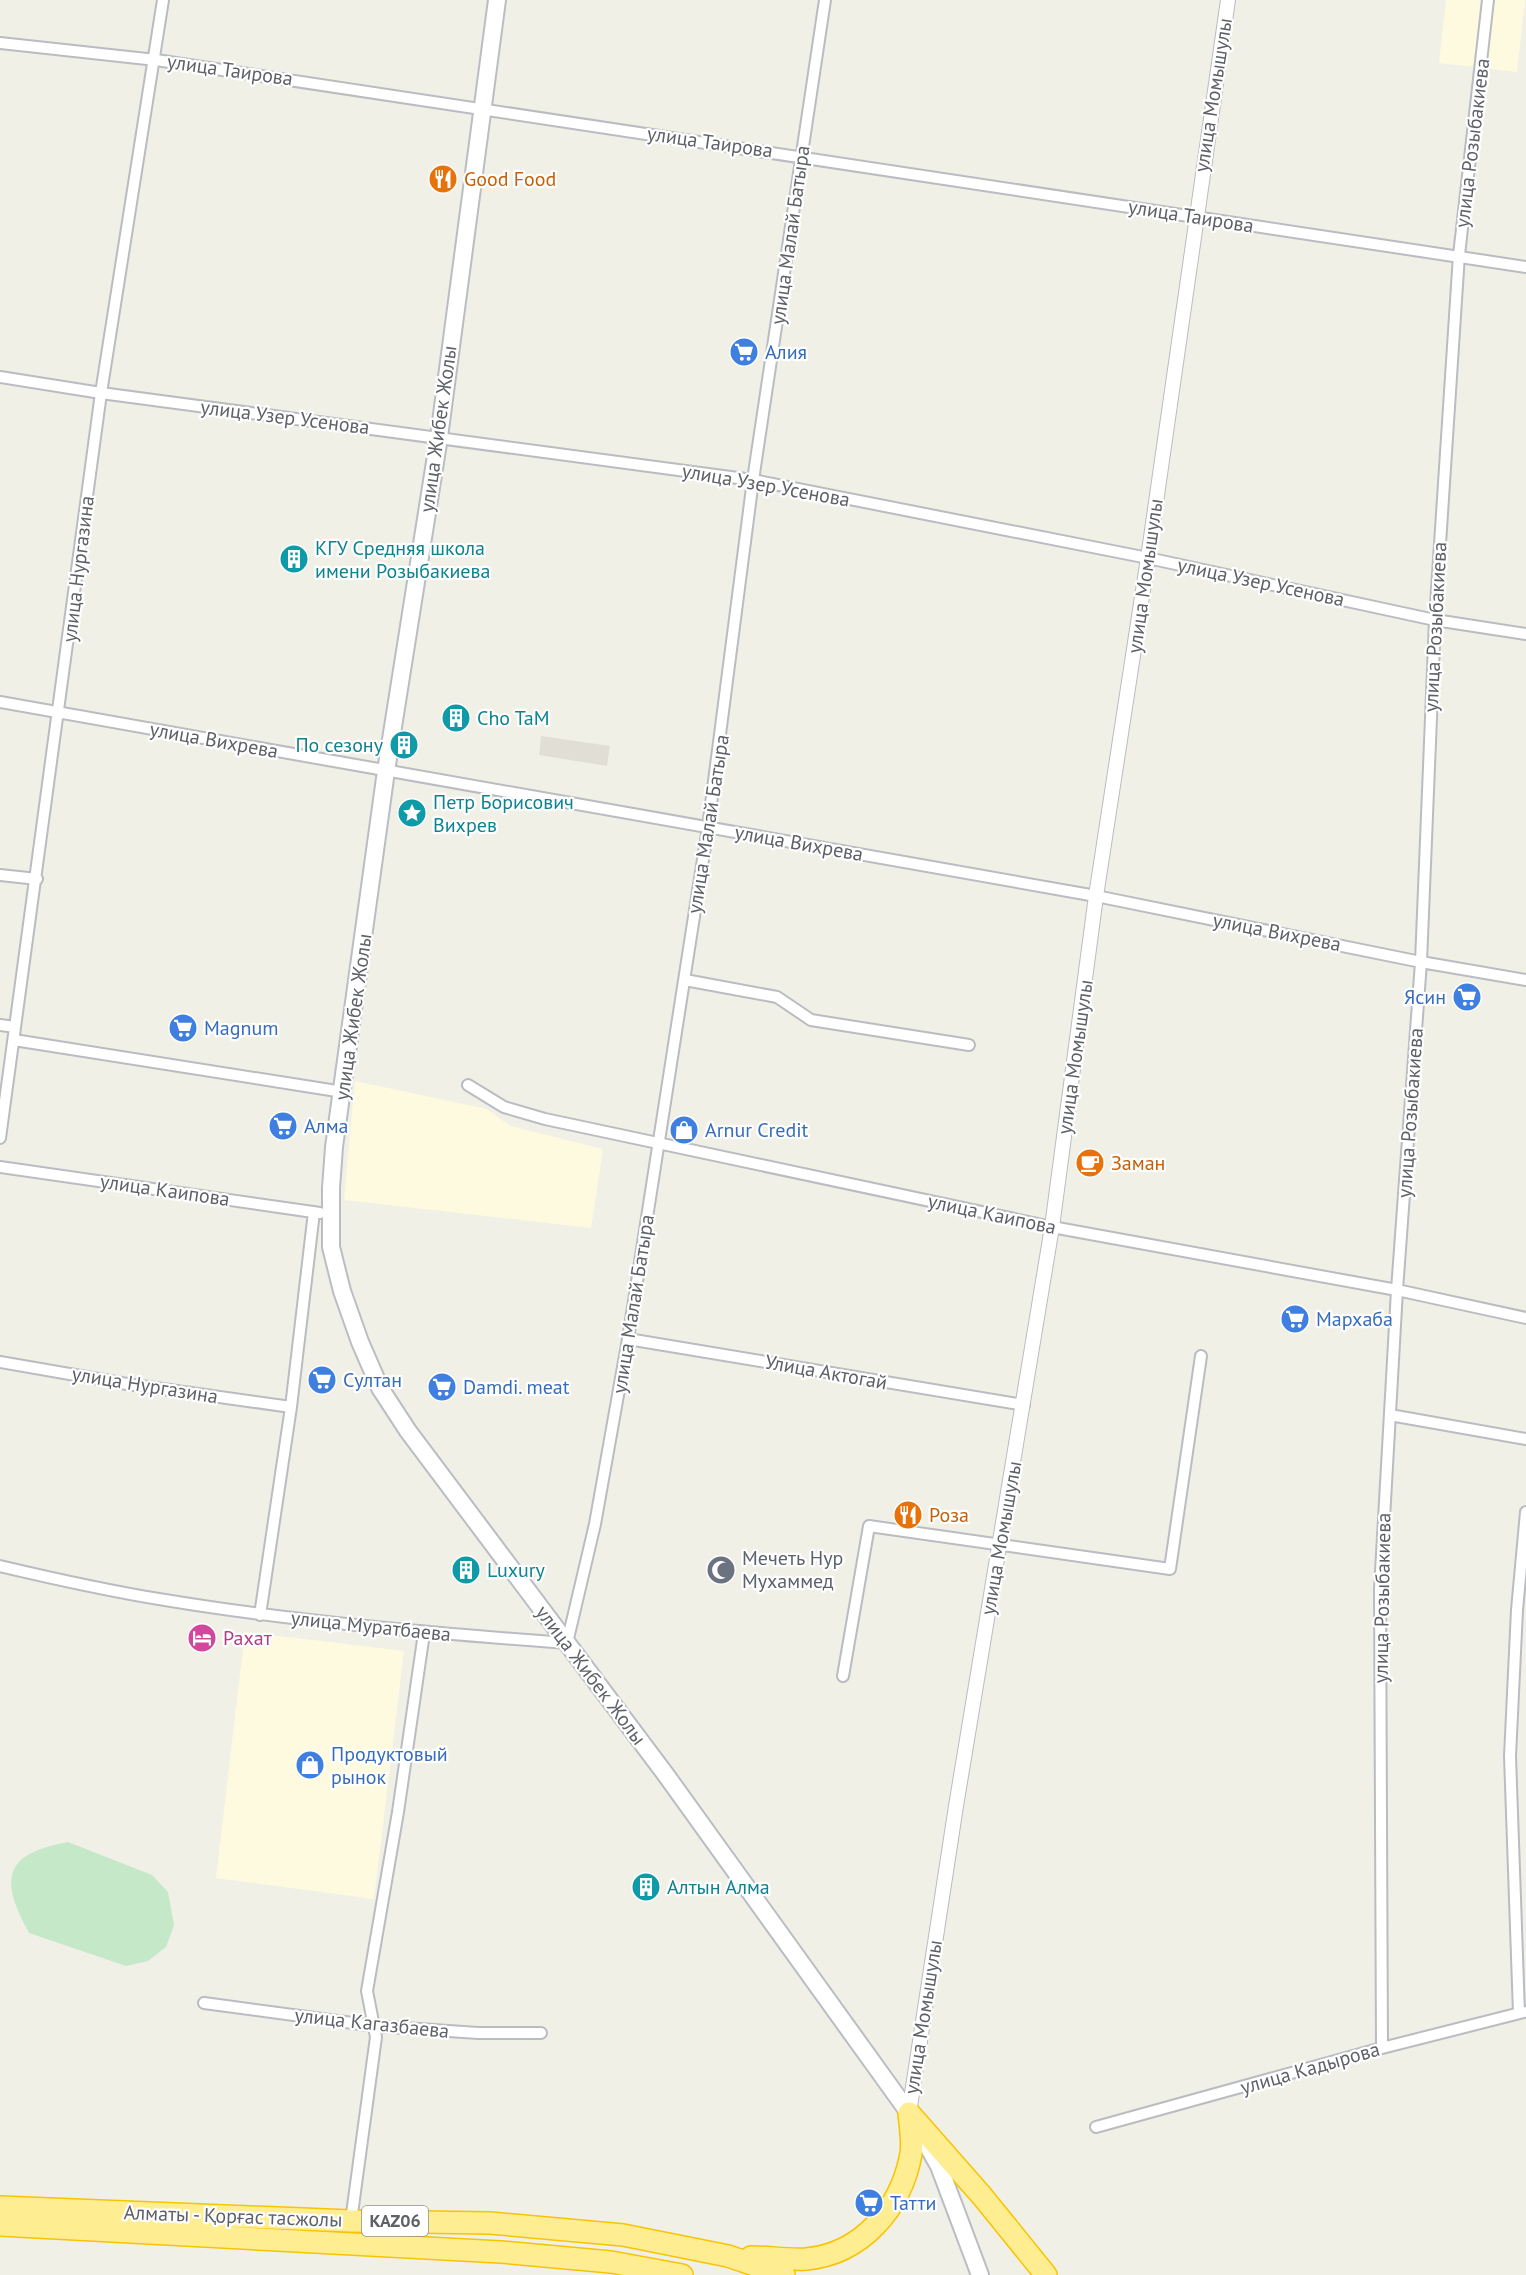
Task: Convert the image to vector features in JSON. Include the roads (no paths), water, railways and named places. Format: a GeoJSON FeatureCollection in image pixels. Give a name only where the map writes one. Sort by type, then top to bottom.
{"type":"FeatureCollection","features":[{"type":"Feature","properties":{"kind":"highway"},"geometry":{"type":"LineString","coordinates":[[728,2256],[806,2259],[844,2250],[877,2226],[901,2190],[912,2152],[909,2113]]}},
{"type":"Feature","properties":{"kind":"highway"},"geometry":{"type":"LineString","coordinates":[[909,2113],[982,2196],[1046,2275]]}},
{"type":"Feature","properties":{"kind":"highway","name":"Алматы - Қорғас тасжолы"},"geometry":{"type":"LineString","coordinates":[[0,2207],[351,2221],[489,2223],[623,2235],[728,2256],[784,2275]]}},
{"type":"Feature","properties":{"kind":"highway","name":"Алматы - Қорғас тасжолы"},"geometry":{"type":"LineString","coordinates":[[0,2225],[501,2252],[611,2262],[682,2275]]}},
{"type":"Feature","properties":{"kind":"main road","name":"улица Жибек Жолы"},"geometry":{"type":"LineString","coordinates":[[497,0],[480,108],[439,437],[386,771],[343,1092],[322,1213],[342,1291],[360,1342],[380,1388],[408,1431],[567,1643],[909,2113],[939,2166],[980,2275]]}},
{"type":"Feature","properties":{"kind":"street","name":"улица Нургазина"},"geometry":{"type":"LineString","coordinates":[[0,1138],[37,879],[100,393],[164,0]]}},
{"type":"Feature","properties":{"kind":"street","name":"улица Малай Батыра"},"geometry":{"type":"LineString","coordinates":[[567,1643],[595,1524],[628,1339],[685,980],[708,827],[753,480],[825,0]]}},
{"type":"Feature","properties":{"kind":"street","name":"улица Момышулы"},"geometry":{"type":"LineString","coordinates":[[909,2113],[956,1806],[1052,1227],[1096,896],[1149,558],[1195,217],[1228,0]]}},
{"type":"Feature","properties":{"kind":"street","name":"улица Розыбакиева"},"geometry":{"type":"LineString","coordinates":[[1382,2048],[1380,1588],[1397,1290],[1421,962],[1434,620],[1459,255],[1488,0]]}},
{"type":"Feature","properties":{"kind":"street","name":"улица Таирова"},"geometry":{"type":"LineString","coordinates":[[0,43],[156,60],[1459,255],[1526,267]]}},
{"type":"Feature","properties":{"kind":"street","name":"улица Узер Усенова"},"geometry":{"type":"LineString","coordinates":[[0,377],[100,393],[753,480],[1149,558],[1434,620],[1526,634]]}},
{"type":"Feature","properties":{"kind":"street","name":"улица Вихрева"},"geometry":{"type":"LineString","coordinates":[[0,702],[1096,896],[1421,962],[1526,980]]}},
{"type":"Feature","properties":{"kind":"street"},"geometry":{"type":"LineString","coordinates":[[0,875],[37,879]]}},
{"type":"Feature","properties":{"kind":"street"},"geometry":{"type":"LineString","coordinates":[[685,980],[777,997],[811,1020],[969,1045]]}},
{"type":"Feature","properties":{"kind":"street"},"geometry":{"type":"LineString","coordinates":[[0,1025],[15,1027]]}},
{"type":"Feature","properties":{"kind":"street"},"geometry":{"type":"LineString","coordinates":[[14,1040],[343,1092]]}},
{"type":"Feature","properties":{"kind":"street","name":"улица Каипова"},"geometry":{"type":"LineString","coordinates":[[468,1085],[504,1107],[545,1119],[1052,1227],[1397,1290],[1526,1318]]}},
{"type":"Feature","properties":{"kind":"street","name":"улица Каипова"},"geometry":{"type":"LineString","coordinates":[[0,1167],[322,1213]]}},
{"type":"Feature","properties":{"kind":"street"},"geometry":{"type":"LineString","coordinates":[[260,1615],[322,1213]]}},
{"type":"Feature","properties":{"kind":"street","name":"Улица Актогай"},"geometry":{"type":"LineString","coordinates":[[628,1339],[1024,1405]]}},
{"type":"Feature","properties":{"kind":"street"},"geometry":{"type":"LineString","coordinates":[[843,1676],[868,1526],[1170,1569],[1201,1356]]}},
{"type":"Feature","properties":{"kind":"street","name":"улица Нургазина"},"geometry":{"type":"LineString","coordinates":[[0,1362],[128,1384],[291,1407]]}},
{"type":"Feature","properties":{"kind":"street"},"geometry":{"type":"LineString","coordinates":[[1390,1415],[1526,1439]]}},
{"type":"Feature","properties":{"kind":"street"},"geometry":{"type":"LineString","coordinates":[[1522,2012],[1510,1756],[1517,1610],[1526,1512]]}},
{"type":"Feature","properties":{"kind":"street","name":"улица Муратбаева"},"geometry":{"type":"LineString","coordinates":[[0,1566],[108,1590],[260,1615],[424,1633],[567,1643]]}},
{"type":"Feature","properties":{"kind":"street"},"geometry":{"type":"LineString","coordinates":[[351,2221],[375,2026],[368,2005],[367,1991],[398,1812],[424,1633]]}},
{"type":"Feature","properties":{"kind":"street","name":"улица Кагазбаева"},"geometry":{"type":"LineString","coordinates":[[204,2003],[375,2026],[478,2033],[541,2033]]}},
{"type":"Feature","properties":{"kind":"street","name":"улица Кадырова"},"geometry":{"type":"LineString","coordinates":[[1095,2127],[1522,2012]]}},
{"type":"Feature","properties":{"kind":"place","name":"Good Food"},"geometry":{"type":"Point","coordinates":[443,179]}},
{"type":"Feature","properties":{"kind":"place","name":"Алия"},"geometry":{"type":"Point","coordinates":[744,352]}},
{"type":"Feature","properties":{"kind":"place","name":"КГУ Средняя школа имени Розыбакиева"},"geometry":{"type":"Point","coordinates":[294,559]}},
{"type":"Feature","properties":{"kind":"place","name":"Cho TaM"},"geometry":{"type":"Point","coordinates":[456,718]}},
{"type":"Feature","properties":{"kind":"place","name":"По сезону"},"geometry":{"type":"Point","coordinates":[404,745]}},
{"type":"Feature","properties":{"kind":"place","name":"Петр Борисович Вихрев"},"geometry":{"type":"Point","coordinates":[412,813]}},
{"type":"Feature","properties":{"kind":"place","name":"Ясин"},"geometry":{"type":"Point","coordinates":[1467,997]}},
{"type":"Feature","properties":{"kind":"place","name":"Magnum"},"geometry":{"type":"Point","coordinates":[183,1028]}},
{"type":"Feature","properties":{"kind":"place","name":"Алма"},"geometry":{"type":"Point","coordinates":[283,1126]}},
{"type":"Feature","properties":{"kind":"place","name":"Arnur Credit"},"geometry":{"type":"Point","coordinates":[684,1130]}},
{"type":"Feature","properties":{"kind":"place","name":"Заман"},"geometry":{"type":"Point","coordinates":[1090,1163]}},
{"type":"Feature","properties":{"kind":"place","name":"Мархаба"},"geometry":{"type":"Point","coordinates":[1295,1319]}},
{"type":"Feature","properties":{"kind":"place","name":"Султан"},"geometry":{"type":"Point","coordinates":[322,1380]}},
{"type":"Feature","properties":{"kind":"place","name":"Damdi. meat"},"geometry":{"type":"Point","coordinates":[442,1387]}},
{"type":"Feature","properties":{"kind":"place","name":"Роза"},"geometry":{"type":"Point","coordinates":[908,1515]}},
{"type":"Feature","properties":{"kind":"place","name":"Luxury"},"geometry":{"type":"Point","coordinates":[466,1570]}},
{"type":"Feature","properties":{"kind":"place","name":"Мечеть Нур Мухаммед"},"geometry":{"type":"Point","coordinates":[721,1570]}},
{"type":"Feature","properties":{"kind":"place","name":"Рахат"},"geometry":{"type":"Point","coordinates":[202,1638]}},
{"type":"Feature","properties":{"kind":"place","name":"Продуктовый рынок"},"geometry":{"type":"Point","coordinates":[310,1765]}},
{"type":"Feature","properties":{"kind":"place","name":"Алтын Алма"},"geometry":{"type":"Point","coordinates":[646,1887]}},
{"type":"Feature","properties":{"kind":"place","name":"Татти"},"geometry":{"type":"Point","coordinates":[869,2203]}}]}
